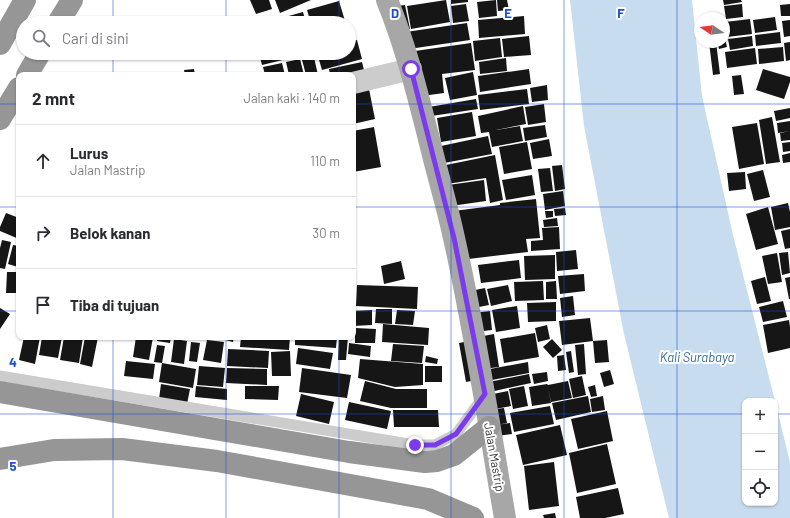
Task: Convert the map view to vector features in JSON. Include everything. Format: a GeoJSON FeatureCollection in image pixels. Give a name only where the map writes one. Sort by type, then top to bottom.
{"type":"FeatureCollection","features":[{"type":"Feature","properties":{"kind":"highway"},"geometry":{"type":"LineString","coordinates":[[0,44],[25,0]]}},
{"type":"Feature","properties":{"kind":"highway"},"geometry":{"type":"LineString","coordinates":[[62,16],[72,0]]}},
{"type":"Feature","properties":{"kind":"highway"},"geometry":{"type":"LineString","coordinates":[[29,72],[36,60]]}},
{"type":"Feature","properties":{"kind":"highway"},"geometry":{"type":"LineString","coordinates":[[0,119],[16,93]]}},
{"type":"Feature","properties":{"kind":"highway"},"geometry":{"type":"LineString","coordinates":[[0,392],[349,452],[425,462],[438,461],[454,455],[489,427]]}},
{"type":"Feature","properties":{"kind":"highway"},"geometry":{"type":"LineString","coordinates":[[0,459],[54,450],[129,450],[217,461],[428,500],[474,518]]}},
{"type":"Feature","properties":{"kind":"main road","name":"Jalan Mastrip"},"geometry":{"type":"LineString","coordinates":[[387,0],[394,16],[411,69],[454,238],[485,394],[489,427],[505,518]]}},
{"type":"Feature","properties":{"kind":"street"},"geometry":{"type":"LineString","coordinates":[[356,82],[411,69]]}},
{"type":"Feature","properties":{"kind":"lane"},"geometry":{"type":"LineString","coordinates":[[0,376],[415,445],[435,445],[456,434],[485,394]]}},
{"type":"Feature","properties":{"kind":"water","name":"Kali Surabaya"},"geometry":{"type":"Polygon","coordinates":[[[570,0],[692,0],[694,48],[697,48],[702,96],[733,235],[774,398],[742,398],[742,506],[778,506],[778,413],[790,462],[790,518],[669,518],[624,334],[584,126],[570,0]]]}},
{"type":"Feature","properties":{"kind":"building"},"geometry":{"type":"Polygon","coordinates":[[[250,0],[269,0],[272,9],[256,14],[250,0]]]}},
{"type":"Feature","properties":{"kind":"building"},"geometry":{"type":"Polygon","coordinates":[[[275,0],[311,0],[280,13],[275,0]]]}},
{"type":"Feature","properties":{"kind":"building"},"geometry":{"type":"Polygon","coordinates":[[[446,0],[450,22],[411,29],[407,6],[446,0]]]}},
{"type":"Feature","properties":{"kind":"building"},"geometry":{"type":"Polygon","coordinates":[[[451,0],[468,0],[468,2],[451,4],[451,0]]]}},
{"type":"Feature","properties":{"kind":"building"},"geometry":{"type":"Polygon","coordinates":[[[496,0],[497,16],[479,18],[477,2],[496,0]]]}},
{"type":"Feature","properties":{"kind":"building"},"geometry":{"type":"Polygon","coordinates":[[[497,0],[507,0],[509,10],[498,11],[497,0]]]}},
{"type":"Feature","properties":{"kind":"building"},"geometry":{"type":"Polygon","coordinates":[[[723,0],[741,0],[742,2],[724,5],[723,0]]]}},
{"type":"Feature","properties":{"kind":"building"},"geometry":{"type":"Polygon","coordinates":[[[339,1],[344,16],[309,16],[307,10],[339,1]]]}},
{"type":"Feature","properties":{"kind":"building"},"geometry":{"type":"Polygon","coordinates":[[[466,4],[469,21],[453,23],[451,6],[466,4]]]}},
{"type":"Feature","properties":{"kind":"building"},"geometry":{"type":"Polygon","coordinates":[[[742,4],[743,17],[730,19],[730,12],[725,12],[724,6],[742,4]]]}},
{"type":"Feature","properties":{"kind":"building"},"geometry":{"type":"Polygon","coordinates":[[[790,4],[790,16],[781,16],[780,5],[790,4]]]}},
{"type":"Feature","properties":{"kind":"building"},"geometry":{"type":"Polygon","coordinates":[[[405,5],[410,29],[406,30],[396,6],[405,5]]]}},
{"type":"Feature","properties":{"kind":"building"},"geometry":{"type":"Polygon","coordinates":[[[303,12],[304,16],[289,16],[303,12]]]}},
{"type":"Feature","properties":{"kind":"building"},"geometry":{"type":"Polygon","coordinates":[[[524,16],[525,34],[479,38],[478,20],[524,16]]]}},
{"type":"Feature","properties":{"kind":"building"},"geometry":{"type":"Polygon","coordinates":[[[775,17],[777,30],[755,33],[753,20],[775,17]]]}},
{"type":"Feature","properties":{"kind":"building"},"geometry":{"type":"Polygon","coordinates":[[[750,19],[752,34],[730,37],[730,21],[750,19]]]}},
{"type":"Feature","properties":{"kind":"building"},"geometry":{"type":"Polygon","coordinates":[[[790,20],[790,36],[784,37],[782,21],[790,20]]]}},
{"type":"Feature","properties":{"kind":"building"},"geometry":{"type":"Polygon","coordinates":[[[467,23],[470,40],[409,49],[406,32],[467,23]]]}},
{"type":"Feature","properties":{"kind":"building"},"geometry":{"type":"Polygon","coordinates":[[[780,32],[781,43],[756,46],[755,35],[780,32]]]}},
{"type":"Feature","properties":{"kind":"building"},"geometry":{"type":"Polygon","coordinates":[[[529,36],[531,55],[504,57],[502,39],[529,36]]]}},
{"type":"Feature","properties":{"kind":"building"},"geometry":{"type":"Polygon","coordinates":[[[752,36],[753,46],[730,50],[730,39],[752,36]]]}},
{"type":"Feature","properties":{"kind":"building"},"geometry":{"type":"Polygon","coordinates":[[[500,38],[502,57],[475,61],[473,41],[500,38]]]}},
{"type":"Feature","properties":{"kind":"building"},"geometry":{"type":"Polygon","coordinates":[[[356,40],[362,59],[322,70],[319,60],[356,60],[356,40]]]}},
{"type":"Feature","properties":{"kind":"building"},"geometry":{"type":"Polygon","coordinates":[[[790,42],[790,60],[786,61],[784,43],[790,42]]]}},
{"type":"Feature","properties":{"kind":"building"},"geometry":{"type":"Polygon","coordinates":[[[471,43],[475,70],[442,74],[444,93],[422,96],[415,51],[471,43]]]}},
{"type":"Feature","properties":{"kind":"building"},"geometry":{"type":"Polygon","coordinates":[[[783,47],[784,61],[759,64],[758,49],[783,47]]]}},
{"type":"Feature","properties":{"kind":"building"},"geometry":{"type":"Polygon","coordinates":[[[710,48],[717,48],[720,74],[713,75],[710,48]]]}},
{"type":"Feature","properties":{"kind":"building"},"geometry":{"type":"Polygon","coordinates":[[[755,48],[757,64],[727,68],[725,52],[755,48]]]}},
{"type":"Feature","properties":{"kind":"building"},"geometry":{"type":"Polygon","coordinates":[[[506,58],[507,71],[480,74],[479,62],[506,58]]]}},
{"type":"Feature","properties":{"kind":"building"},"geometry":{"type":"Polygon","coordinates":[[[261,60],[283,60],[262,65],[261,60]]]}},
{"type":"Feature","properties":{"kind":"building"},"geometry":{"type":"Polygon","coordinates":[[[300,60],[303,72],[288,72],[286,62],[300,60]]]}},
{"type":"Feature","properties":{"kind":"building"},"geometry":{"type":"Polygon","coordinates":[[[302,60],[315,60],[317,72],[305,72],[302,60]]]}},
{"type":"Feature","properties":{"kind":"building"},"geometry":{"type":"Polygon","coordinates":[[[362,62],[366,78],[356,76],[356,72],[330,72],[329,69],[362,62]]]}},
{"type":"Feature","properties":{"kind":"building"},"geometry":{"type":"Polygon","coordinates":[[[282,63],[284,72],[264,72],[263,67],[282,63]]]}},
{"type":"Feature","properties":{"kind":"building"},"geometry":{"type":"Polygon","coordinates":[[[194,69],[194,72],[184,72],[184,70],[194,69]]]}},
{"type":"Feature","properties":{"kind":"building"},"geometry":{"type":"Polygon","coordinates":[[[529,69],[531,84],[480,92],[478,76],[529,69]]]}},
{"type":"Feature","properties":{"kind":"building"},"geometry":{"type":"Polygon","coordinates":[[[763,69],[790,77],[790,82],[784,99],[756,90],[763,69]]]}},
{"type":"Feature","properties":{"kind":"building"},"geometry":{"type":"Polygon","coordinates":[[[473,72],[477,95],[450,100],[445,78],[473,72]]]}},
{"type":"Feature","properties":{"kind":"building"},"geometry":{"type":"Polygon","coordinates":[[[741,75],[744,94],[734,95],[732,76],[741,75]]]}},
{"type":"Feature","properties":{"kind":"building"},"geometry":{"type":"Polygon","coordinates":[[[547,85],[548,100],[532,102],[530,88],[547,85]]]}},
{"type":"Feature","properties":{"kind":"building"},"geometry":{"type":"Polygon","coordinates":[[[369,89],[375,119],[356,123],[356,92],[369,89]]]}},
{"type":"Feature","properties":{"kind":"building"},"geometry":{"type":"Polygon","coordinates":[[[527,89],[529,104],[480,110],[478,95],[527,89]]]}},
{"type":"Feature","properties":{"kind":"building"},"geometry":{"type":"Polygon","coordinates":[[[476,99],[478,109],[425,117],[423,108],[476,99]]]}},
{"type":"Feature","properties":{"kind":"building"},"geometry":{"type":"Polygon","coordinates":[[[544,104],[546,122],[528,125],[525,107],[544,104]]]}},
{"type":"Feature","properties":{"kind":"building"},"geometry":{"type":"Polygon","coordinates":[[[523,106],[526,124],[496,130],[520,126],[523,141],[492,147],[489,132],[481,133],[478,116],[523,106]]]}},
{"type":"Feature","properties":{"kind":"building"},"geometry":{"type":"Polygon","coordinates":[[[790,108],[790,118],[776,121],[774,111],[790,108]]]}},
{"type":"Feature","properties":{"kind":"building"},"geometry":{"type":"Polygon","coordinates":[[[472,112],[476,136],[441,142],[437,118],[472,112]]]}},
{"type":"Feature","properties":{"kind":"building"},"geometry":{"type":"Polygon","coordinates":[[[772,117],[780,162],[766,164],[759,120],[772,117]]]}},
{"type":"Feature","properties":{"kind":"building"},"geometry":{"type":"Polygon","coordinates":[[[790,121],[790,131],[778,133],[777,123],[790,121]]]}},
{"type":"Feature","properties":{"kind":"building"},"geometry":{"type":"Polygon","coordinates":[[[757,123],[764,164],[739,169],[732,127],[757,123]]]}},
{"type":"Feature","properties":{"kind":"building"},"geometry":{"type":"Polygon","coordinates":[[[545,125],[547,137],[525,141],[523,128],[545,125]]]}},
{"type":"Feature","properties":{"kind":"building"},"geometry":{"type":"Polygon","coordinates":[[[374,127],[381,167],[356,171],[356,130],[374,127]]]}},
{"type":"Feature","properties":{"kind":"building"},"geometry":{"type":"Polygon","coordinates":[[[790,131],[790,140],[781,141],[780,133],[790,131]]]}},
{"type":"Feature","properties":{"kind":"building"},"geometry":{"type":"Polygon","coordinates":[[[488,136],[492,154],[444,163],[441,146],[488,136]]]}},
{"type":"Feature","properties":{"kind":"building"},"geometry":{"type":"Polygon","coordinates":[[[549,139],[552,156],[533,159],[530,143],[549,139]]]}},
{"type":"Feature","properties":{"kind":"building"},"geometry":{"type":"Polygon","coordinates":[[[527,142],[532,169],[504,174],[499,147],[527,142]]]}},
{"type":"Feature","properties":{"kind":"building"},"geometry":{"type":"Polygon","coordinates":[[[790,142],[790,151],[783,152],[782,143],[790,142]]]}},
{"type":"Feature","properties":{"kind":"building"},"geometry":{"type":"Polygon","coordinates":[[[790,153],[790,162],[783,163],[782,155],[790,153]]]}},
{"type":"Feature","properties":{"kind":"building"},"geometry":{"type":"Polygon","coordinates":[[[495,155],[503,200],[490,203],[486,178],[447,184],[446,165],[495,155]]]}},
{"type":"Feature","properties":{"kind":"building"},"geometry":{"type":"Polygon","coordinates":[[[562,165],[565,189],[555,191],[552,166],[562,165]]]}},
{"type":"Feature","properties":{"kind":"building"},"geometry":{"type":"Polygon","coordinates":[[[550,168],[553,191],[541,192],[538,169],[550,168]]]}},
{"type":"Feature","properties":{"kind":"building"},"geometry":{"type":"Polygon","coordinates":[[[763,170],[770,197],[754,201],[747,174],[763,170]]]}},
{"type":"Feature","properties":{"kind":"building"},"geometry":{"type":"Polygon","coordinates":[[[745,172],[746,189],[729,191],[727,173],[745,172]]]}},
{"type":"Feature","properties":{"kind":"building"},"geometry":{"type":"Polygon","coordinates":[[[532,175],[535,195],[506,200],[502,180],[532,175]]]}},
{"type":"Feature","properties":{"kind":"building"},"geometry":{"type":"Polygon","coordinates":[[[484,180],[486,201],[451,206],[448,185],[484,180]]]}},
{"type":"Feature","properties":{"kind":"building"},"geometry":{"type":"Polygon","coordinates":[[[563,191],[565,206],[545,210],[543,194],[563,191]]]}},
{"type":"Feature","properties":{"kind":"building"},"geometry":{"type":"Polygon","coordinates":[[[536,199],[540,238],[526,239],[528,252],[460,260],[454,211],[500,205],[500,203],[536,199]]]}},
{"type":"Feature","properties":{"kind":"building"},"geometry":{"type":"Polygon","coordinates":[[[788,203],[790,212],[790,227],[775,230],[771,207],[788,203]]]}},
{"type":"Feature","properties":{"kind":"building"},"geometry":{"type":"Polygon","coordinates":[[[768,207],[778,244],[756,250],[746,214],[768,207]]]}},
{"type":"Feature","properties":{"kind":"building"},"geometry":{"type":"Polygon","coordinates":[[[565,208],[566,215],[555,216],[554,209],[565,208]]]}},
{"type":"Feature","properties":{"kind":"building"},"geometry":{"type":"Polygon","coordinates":[[[545,211],[553,211],[553,217],[546,218],[545,211]]]}},
{"type":"Feature","properties":{"kind":"building"},"geometry":{"type":"Polygon","coordinates":[[[6,213],[16,217],[16,238],[0,231],[0,227],[6,213]]]}},
{"type":"Feature","properties":{"kind":"building"},"geometry":{"type":"Polygon","coordinates":[[[557,218],[558,226],[544,227],[543,220],[557,218]]]}},
{"type":"Feature","properties":{"kind":"building"},"geometry":{"type":"Polygon","coordinates":[[[559,227],[560,249],[531,251],[531,241],[543,240],[542,228],[559,227]]]}},
{"type":"Feature","properties":{"kind":"building"},"geometry":{"type":"Polygon","coordinates":[[[790,229],[790,248],[785,249],[781,231],[790,229]]]}},
{"type":"Feature","properties":{"kind":"building"},"geometry":{"type":"Polygon","coordinates":[[[2,240],[11,242],[5,269],[0,268],[0,248],[2,240]]]}},
{"type":"Feature","properties":{"kind":"building"},"geometry":{"type":"Polygon","coordinates":[[[13,245],[16,246],[16,266],[8,264],[13,245]]]}},
{"type":"Feature","properties":{"kind":"building"},"geometry":{"type":"Polygon","coordinates":[[[576,250],[578,269],[557,271],[556,252],[576,250]]]}},
{"type":"Feature","properties":{"kind":"building"},"geometry":{"type":"Polygon","coordinates":[[[788,252],[790,273],[782,275],[779,253],[788,252]]]}},
{"type":"Feature","properties":{"kind":"building"},"geometry":{"type":"Polygon","coordinates":[[[777,253],[782,282],[768,284],[762,256],[777,253]]]}},
{"type":"Feature","properties":{"kind":"building"},"geometry":{"type":"Polygon","coordinates":[[[555,255],[555,279],[525,280],[524,256],[555,255]]]}},
{"type":"Feature","properties":{"kind":"building"},"geometry":{"type":"Polygon","coordinates":[[[519,260],[521,278],[481,283],[478,265],[519,260]]]}},
{"type":"Feature","properties":{"kind":"building"},"geometry":{"type":"Polygon","coordinates":[[[401,261],[405,279],[384,284],[381,266],[401,261]]]}},
{"type":"Feature","properties":{"kind":"building"},"geometry":{"type":"Polygon","coordinates":[[[7,272],[16,272],[16,293],[6,293],[7,272]]]}},
{"type":"Feature","properties":{"kind":"building"},"geometry":{"type":"Polygon","coordinates":[[[584,274],[585,291],[560,294],[558,276],[584,274]]]}},
{"type":"Feature","properties":{"kind":"building"},"geometry":{"type":"Polygon","coordinates":[[[765,277],[771,301],[757,304],[751,281],[765,277]]]}},
{"type":"Feature","properties":{"kind":"building"},"geometry":{"type":"Polygon","coordinates":[[[790,277],[790,299],[789,299],[785,278],[790,277]]]}},
{"type":"Feature","properties":{"kind":"building"},"geometry":{"type":"Polygon","coordinates":[[[543,281],[544,300],[515,301],[514,282],[543,281]]]}},
{"type":"Feature","properties":{"kind":"building"},"geometry":{"type":"Polygon","coordinates":[[[556,281],[557,299],[546,299],[546,282],[556,281]]]}},
{"type":"Feature","properties":{"kind":"building"},"geometry":{"type":"Polygon","coordinates":[[[357,285],[418,287],[417,309],[356,306],[357,285]]]}},
{"type":"Feature","properties":{"kind":"building"},"geometry":{"type":"Polygon","coordinates":[[[508,285],[512,301],[491,306],[487,289],[508,285]]]}},
{"type":"Feature","properties":{"kind":"building"},"geometry":{"type":"Polygon","coordinates":[[[485,288],[489,305],[479,307],[475,290],[485,288]]]}},
{"type":"Feature","properties":{"kind":"building"},"geometry":{"type":"Polygon","coordinates":[[[573,296],[575,315],[562,317],[560,298],[573,296]]]}},
{"type":"Feature","properties":{"kind":"building"},"geometry":{"type":"Polygon","coordinates":[[[783,301],[787,317],[763,322],[759,307],[783,301]]]}},
{"type":"Feature","properties":{"kind":"building"},"geometry":{"type":"Polygon","coordinates":[[[556,302],[556,321],[528,322],[527,303],[556,302]]]}},
{"type":"Feature","properties":{"kind":"building"},"geometry":{"type":"Polygon","coordinates":[[[517,306],[520,328],[496,332],[492,310],[517,306]]]}},
{"type":"Feature","properties":{"kind":"building"},"geometry":{"type":"Polygon","coordinates":[[[0,308],[10,314],[0,329],[0,308]]]}},
{"type":"Feature","properties":{"kind":"building"},"geometry":{"type":"Polygon","coordinates":[[[376,309],[392,309],[392,324],[375,323],[376,309]]]}},
{"type":"Feature","properties":{"kind":"building"},"geometry":{"type":"Polygon","coordinates":[[[372,310],[372,325],[356,326],[356,311],[372,310]]]}},
{"type":"Feature","properties":{"kind":"building"},"geometry":{"type":"Polygon","coordinates":[[[397,310],[415,311],[413,325],[395,324],[397,310]]]}},
{"type":"Feature","properties":{"kind":"building"},"geometry":{"type":"Polygon","coordinates":[[[490,311],[492,330],[475,332],[473,313],[490,311]]]}},
{"type":"Feature","properties":{"kind":"building"},"geometry":{"type":"Polygon","coordinates":[[[590,318],[593,341],[562,345],[559,321],[590,318]]]}},
{"type":"Feature","properties":{"kind":"building"},"geometry":{"type":"Polygon","coordinates":[[[789,320],[790,348],[768,353],[763,325],[789,320]]]}},
{"type":"Feature","properties":{"kind":"building"},"geometry":{"type":"Polygon","coordinates":[[[383,324],[429,328],[428,345],[382,342],[383,324]]]}},
{"type":"Feature","properties":{"kind":"building"},"geometry":{"type":"Polygon","coordinates":[[[547,325],[550,339],[538,342],[535,328],[547,325]]]}},
{"type":"Feature","properties":{"kind":"building"},"geometry":{"type":"Polygon","coordinates":[[[356,328],[376,329],[375,343],[355,343],[356,328]]]}},
{"type":"Feature","properties":{"kind":"building"},"geometry":{"type":"Polygon","coordinates":[[[535,333],[539,357],[504,363],[500,339],[535,333]]]}},
{"type":"Feature","properties":{"kind":"building"},"geometry":{"type":"Polygon","coordinates":[[[494,334],[499,367],[483,369],[478,337],[494,334]]]}},
{"type":"Feature","properties":{"kind":"building"},"geometry":{"type":"Polygon","coordinates":[[[552,339],[562,350],[553,358],[543,347],[552,339]]]}},
{"type":"Feature","properties":{"kind":"building"},"geometry":{"type":"Polygon","coordinates":[[[23,340],[39,340],[35,364],[19,360],[23,340]]]}},
{"type":"Feature","properties":{"kind":"building"},"geometry":{"type":"Polygon","coordinates":[[[42,340],[61,340],[58,358],[39,355],[42,340]]]}},
{"type":"Feature","properties":{"kind":"building"},"geometry":{"type":"Polygon","coordinates":[[[63,340],[83,340],[79,363],[60,360],[63,340]]]}},
{"type":"Feature","properties":{"kind":"building"},"geometry":{"type":"Polygon","coordinates":[[[84,340],[97,340],[92,367],[80,364],[84,340]]]}},
{"type":"Feature","properties":{"kind":"building"},"geometry":{"type":"Polygon","coordinates":[[[136,340],[152,340],[149,360],[133,357],[136,340]]]}},
{"type":"Feature","properties":{"kind":"building"},"geometry":{"type":"Polygon","coordinates":[[[157,340],[170,340],[170,343],[157,340]]]}},
{"type":"Feature","properties":{"kind":"building"},"geometry":{"type":"Polygon","coordinates":[[[174,340],[187,341],[184,364],[171,362],[174,340]]]}},
{"type":"Feature","properties":{"kind":"building"},"geometry":{"type":"Polygon","coordinates":[[[207,340],[224,342],[221,363],[203,360],[207,340]]]}},
{"type":"Feature","properties":{"kind":"building"},"geometry":{"type":"Polygon","coordinates":[[[241,340],[290,340],[289,350],[240,347],[241,340]]]}},
{"type":"Feature","properties":{"kind":"building"},"geometry":{"type":"Polygon","coordinates":[[[295,340],[337,340],[336,348],[295,345],[295,340]]]}},
{"type":"Feature","properties":{"kind":"building"},"geometry":{"type":"Polygon","coordinates":[[[339,340],[348,340],[346,360],[338,360],[339,340]]]}},
{"type":"Feature","properties":{"kind":"building"},"geometry":{"type":"Polygon","coordinates":[[[474,340],[482,379],[466,382],[459,343],[474,340]]]}},
{"type":"Feature","properties":{"kind":"building"},"geometry":{"type":"Polygon","coordinates":[[[607,340],[609,362],[595,363],[593,341],[607,340]]]}},
{"type":"Feature","properties":{"kind":"building"},"geometry":{"type":"Polygon","coordinates":[[[191,342],[200,343],[197,362],[189,361],[191,342]]]}},
{"type":"Feature","properties":{"kind":"building"},"geometry":{"type":"Polygon","coordinates":[[[349,343],[371,346],[370,357],[348,354],[349,343]]]}},
{"type":"Feature","properties":{"kind":"building"},"geometry":{"type":"Polygon","coordinates":[[[393,344],[424,346],[422,363],[391,361],[393,344]]]}},
{"type":"Feature","properties":{"kind":"building"},"geometry":{"type":"Polygon","coordinates":[[[584,344],[586,374],[578,375],[575,345],[584,344]]]}},
{"type":"Feature","properties":{"kind":"building"},"geometry":{"type":"Polygon","coordinates":[[[157,345],[165,346],[162,363],[154,362],[157,345]]]}},
{"type":"Feature","properties":{"kind":"building"},"geometry":{"type":"Polygon","coordinates":[[[298,348],[333,353],[330,369],[296,364],[298,348]]]}},
{"type":"Feature","properties":{"kind":"building"},"geometry":{"type":"Polygon","coordinates":[[[228,349],[269,351],[268,368],[227,366],[228,349]]]}},
{"type":"Feature","properties":{"kind":"building"},"geometry":{"type":"Polygon","coordinates":[[[290,351],[291,376],[272,376],[271,352],[290,351]]]}},
{"type":"Feature","properties":{"kind":"building"},"geometry":{"type":"Polygon","coordinates":[[[571,351],[574,372],[569,373],[566,352],[571,351]]]}},
{"type":"Feature","properties":{"kind":"building"},"geometry":{"type":"Polygon","coordinates":[[[564,355],[566,370],[558,371],[557,356],[564,355]]]}},
{"type":"Feature","properties":{"kind":"building"},"geometry":{"type":"Polygon","coordinates":[[[426,356],[438,359],[437,364],[425,362],[426,356]]]}},
{"type":"Feature","properties":{"kind":"building"},"geometry":{"type":"Polygon","coordinates":[[[360,359],[423,364],[423,385],[395,387],[358,378],[360,359]]]}},
{"type":"Feature","properties":{"kind":"building"},"geometry":{"type":"Polygon","coordinates":[[[126,361],[155,364],[153,379],[124,376],[126,361]]]}},
{"type":"Feature","properties":{"kind":"building"},"geometry":{"type":"Polygon","coordinates":[[[528,362],[529,373],[492,380],[490,369],[528,362]]]}},
{"type":"Feature","properties":{"kind":"building"},"geometry":{"type":"Polygon","coordinates":[[[162,363],[196,369],[193,388],[159,382],[162,363]]]}},
{"type":"Feature","properties":{"kind":"building"},"geometry":{"type":"Polygon","coordinates":[[[199,366],[225,368],[223,387],[197,385],[199,366]]]}},
{"type":"Feature","properties":{"kind":"building"},"geometry":{"type":"Polygon","coordinates":[[[425,366],[442,366],[442,382],[425,382],[425,366]]]}},
{"type":"Feature","properties":{"kind":"building"},"geometry":{"type":"Polygon","coordinates":[[[227,368],[267,369],[267,385],[226,383],[227,368]]]}},
{"type":"Feature","properties":{"kind":"building"},"geometry":{"type":"Polygon","coordinates":[[[302,368],[351,375],[347,398],[299,392],[302,368]]]}},
{"type":"Feature","properties":{"kind":"building"},"geometry":{"type":"Polygon","coordinates":[[[610,370],[614,384],[604,387],[600,373],[610,370]]]}},
{"type":"Feature","properties":{"kind":"building"},"geometry":{"type":"Polygon","coordinates":[[[547,372],[548,381],[534,384],[532,374],[547,372]]]}},
{"type":"Feature","properties":{"kind":"building"},"geometry":{"type":"Polygon","coordinates":[[[529,374],[531,383],[490,392],[489,382],[529,374]]]}},
{"type":"Feature","properties":{"kind":"building"},"geometry":{"type":"Polygon","coordinates":[[[582,376],[586,395],[573,398],[569,379],[582,376]]]}},
{"type":"Feature","properties":{"kind":"building"},"geometry":{"type":"Polygon","coordinates":[[[365,381],[396,389],[427,389],[427,408],[391,408],[360,401],[365,381]]]}},
{"type":"Feature","properties":{"kind":"building"},"geometry":{"type":"Polygon","coordinates":[[[568,381],[572,398],[551,402],[548,388],[551,403],[532,406],[529,387],[568,381]]]}},
{"type":"Feature","properties":{"kind":"building"},"geometry":{"type":"Polygon","coordinates":[[[161,384],[190,389],[187,404],[159,399],[161,384]]]}},
{"type":"Feature","properties":{"kind":"building"},"geometry":{"type":"Polygon","coordinates":[[[595,385],[597,396],[591,397],[588,387],[595,385]]]}},
{"type":"Feature","properties":{"kind":"building"},"geometry":{"type":"Polygon","coordinates":[[[196,386],[227,389],[227,400],[195,397],[196,386]]]}},
{"type":"Feature","properties":{"kind":"building"},"geometry":{"type":"Polygon","coordinates":[[[245,386],[279,386],[278,400],[245,399],[245,386]]]}},
{"type":"Feature","properties":{"kind":"building"},"geometry":{"type":"Polygon","coordinates":[[[524,386],[528,406],[513,409],[509,389],[524,386]]]}},
{"type":"Feature","properties":{"kind":"building"},"geometry":{"type":"Polygon","coordinates":[[[508,391],[511,406],[495,409],[493,394],[508,391]]]}},
{"type":"Feature","properties":{"kind":"building"},"geometry":{"type":"Polygon","coordinates":[[[301,394],[334,402],[329,424],[296,416],[301,394]]]}},
{"type":"Feature","properties":{"kind":"building"},"geometry":{"type":"Polygon","coordinates":[[[588,396],[591,412],[556,420],[552,403],[588,396]]]}},
{"type":"Feature","properties":{"kind":"building"},"geometry":{"type":"Polygon","coordinates":[[[603,396],[605,410],[592,412],[590,399],[603,396]]]}},
{"type":"Feature","properties":{"kind":"building"},"geometry":{"type":"Polygon","coordinates":[[[349,402],[391,411],[387,429],[345,420],[349,402]]]}},
{"type":"Feature","properties":{"kind":"building"},"geometry":{"type":"Polygon","coordinates":[[[550,406],[554,424],[514,432],[510,413],[550,406]]]}},
{"type":"Feature","properties":{"kind":"building"},"geometry":{"type":"Polygon","coordinates":[[[504,408],[507,423],[492,426],[489,410],[504,408]]]}},
{"type":"Feature","properties":{"kind":"building"},"geometry":{"type":"Polygon","coordinates":[[[393,410],[438,410],[439,427],[394,427],[393,410]]]}},
{"type":"Feature","properties":{"kind":"building"},"geometry":{"type":"Polygon","coordinates":[[[607,411],[613,441],[578,449],[571,419],[607,411]]]}},
{"type":"Feature","properties":{"kind":"building"},"geometry":{"type":"Polygon","coordinates":[[[510,423],[512,434],[497,436],[496,425],[510,423]]]}},
{"type":"Feature","properties":{"kind":"building"},"geometry":{"type":"Polygon","coordinates":[[[560,425],[567,455],[523,465],[516,435],[560,425]]]}},
{"type":"Feature","properties":{"kind":"building"},"geometry":{"type":"Polygon","coordinates":[[[607,444],[616,484],[577,493],[569,453],[607,444]]]}},
{"type":"Feature","properties":{"kind":"building"},"geometry":{"type":"Polygon","coordinates":[[[554,462],[559,506],[529,510],[524,466],[554,462]]]}},
{"type":"Feature","properties":{"kind":"building"},"geometry":{"type":"Polygon","coordinates":[[[618,488],[624,514],[605,518],[580,518],[576,497],[618,488]]]}},
{"type":"Feature","properties":{"kind":"building"},"geometry":{"type":"Polygon","coordinates":[[[555,513],[556,518],[544,518],[543,515],[555,513]]]}},
{"type":"Feature","properties":{"kind":"route"},"geometry":{"type":"LineString","coordinates":[[411,69],[454,238],[485,394],[456,434],[435,445],[415,445]]}}]}
